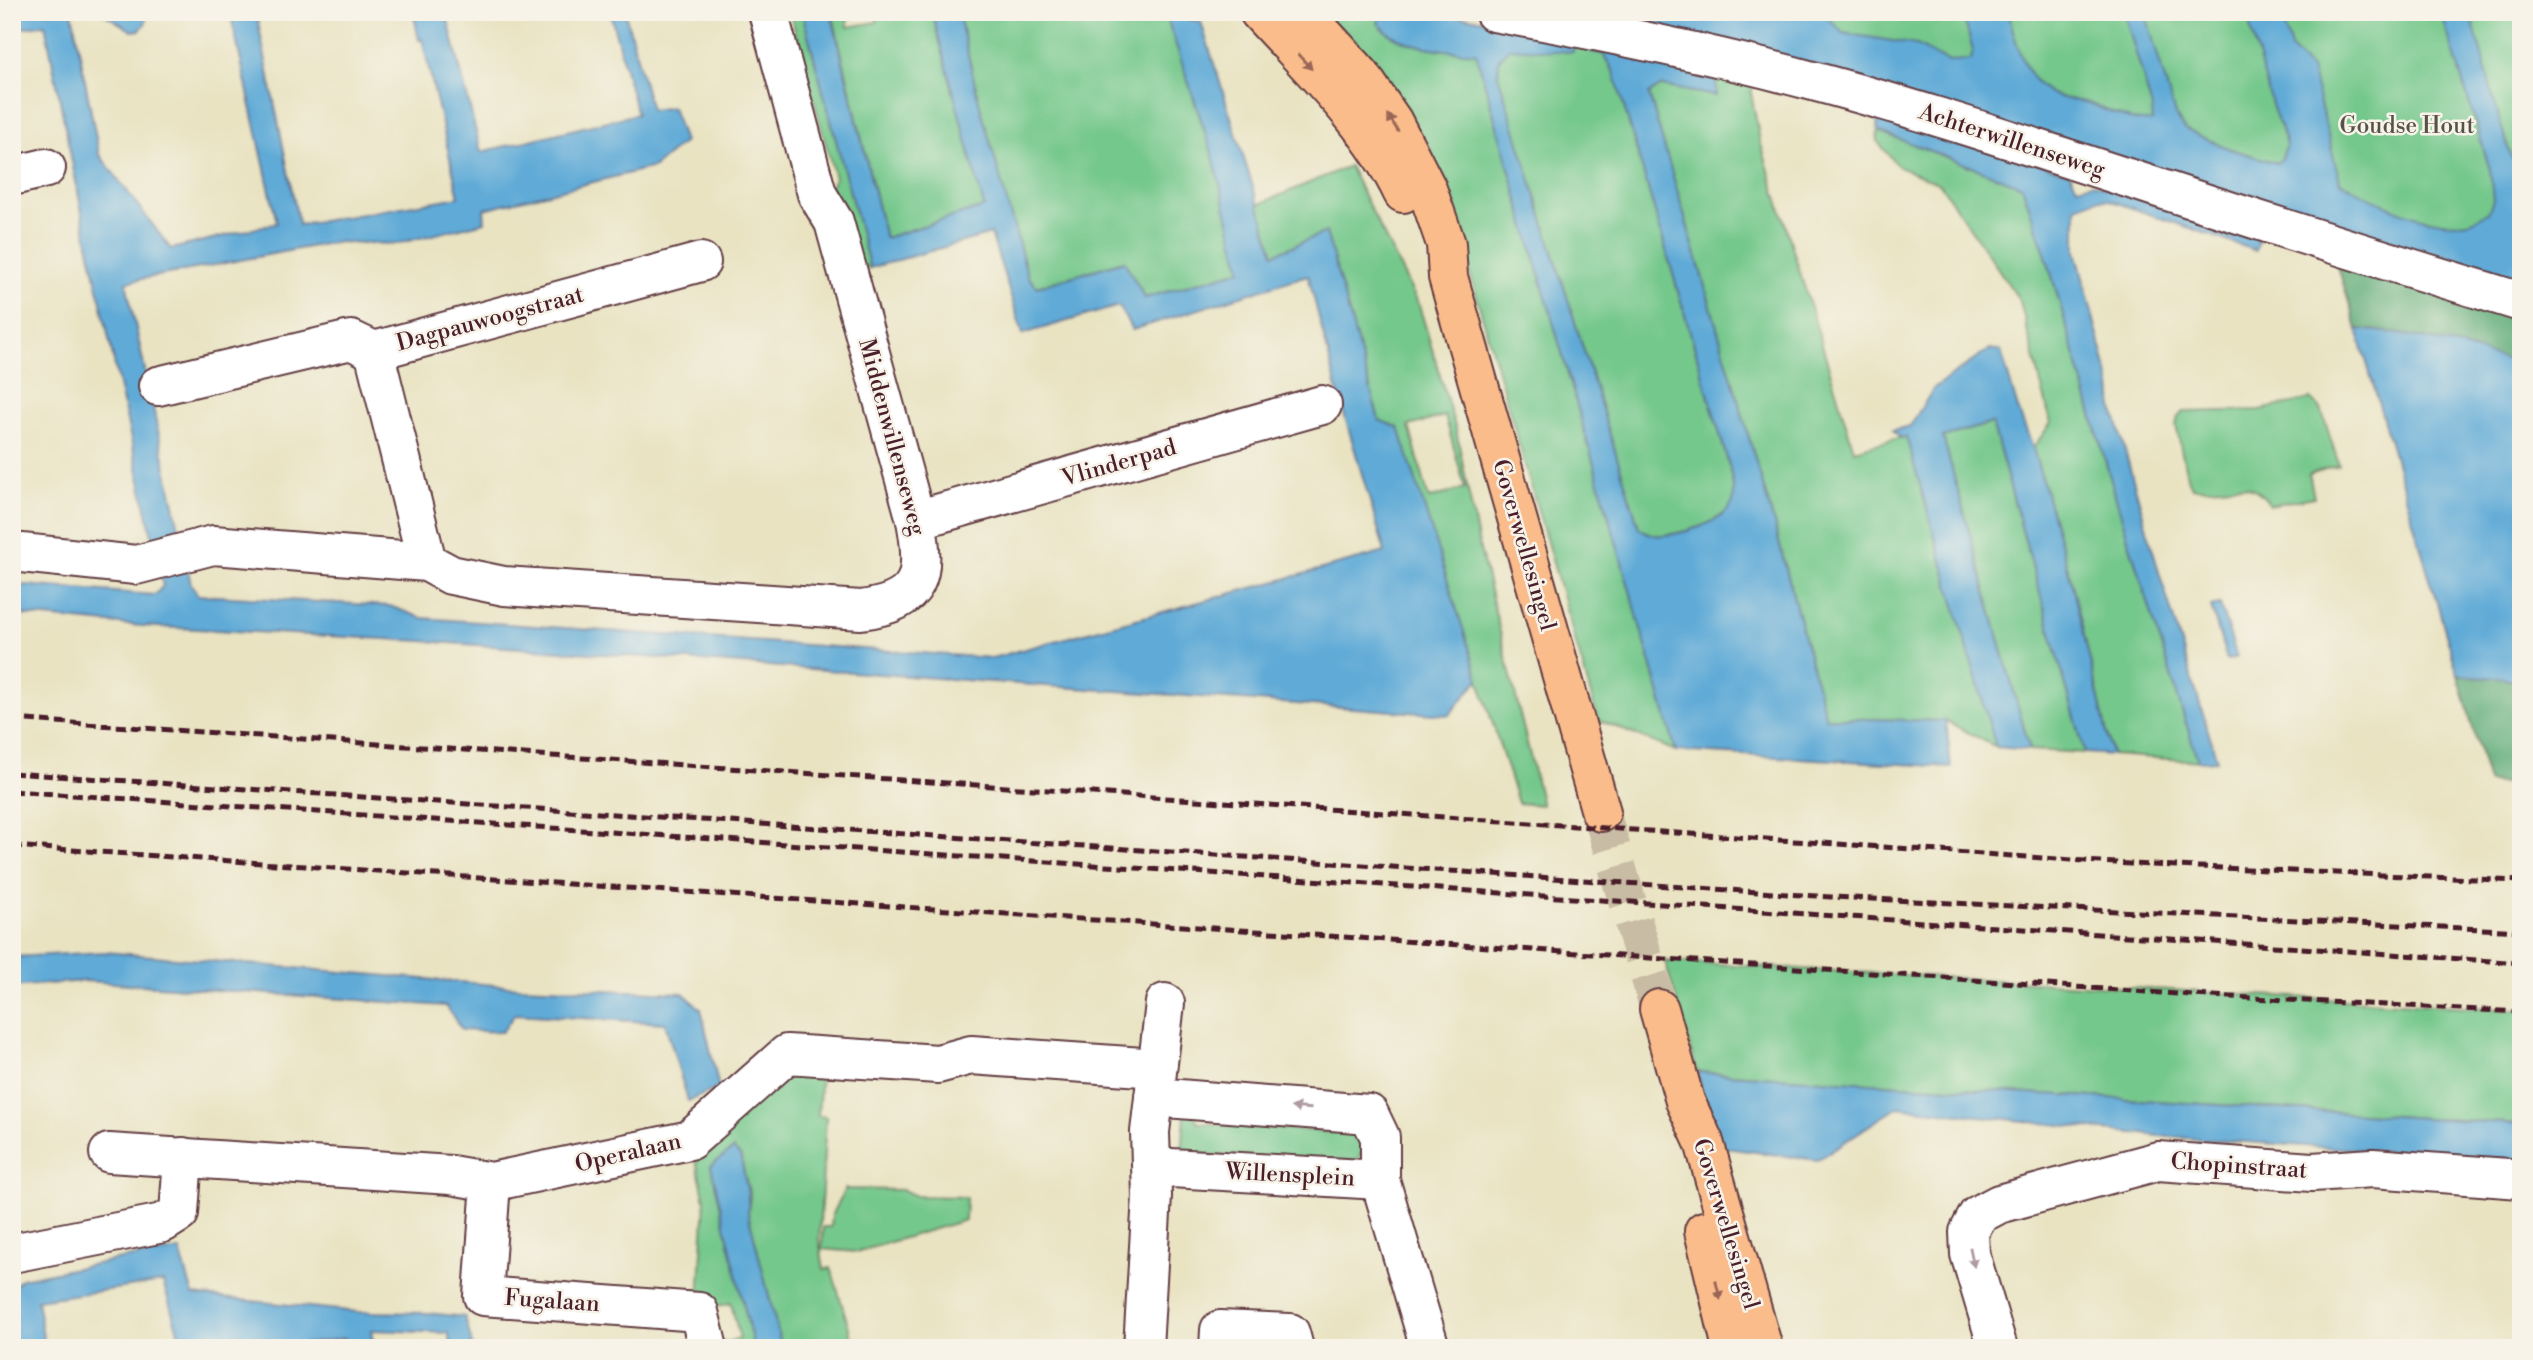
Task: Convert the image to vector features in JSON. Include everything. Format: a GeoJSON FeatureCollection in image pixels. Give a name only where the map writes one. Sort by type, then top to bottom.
{"type":"FeatureCollection","features":[{"type":"Feature","properties":{"kind":"main road","name":"Goverwellesingel"},"geometry":{"type":"LineString","coordinates":[[1259,12],[1340,100],[1393,170],[1430,248],[1448,277]]}},
{"type":"Feature","properties":{"kind":"main road","name":"Goverwellesingel"},"geometry":{"type":"LineString","coordinates":[[1303,12],[1360,74],[1393,122],[1427,189],[1446,244],[1448,277],[1601,812]]}},
{"type":"Feature","properties":{"kind":"main road","name":"Goverwellesingel"},"geometry":{"type":"LineString","coordinates":[[1659,1009],[1685,1101],[1704,1142],[1763,1348]]}},
{"type":"Feature","properties":{"kind":"main road","name":"Goverwellesingel"},"geometry":{"type":"LineString","coordinates":[[1685,1101],[1686,1144],[1732,1348]]}},
{"type":"Feature","properties":{"kind":"street","name":"Middenwillenseweg"},"geometry":{"type":"LineString","coordinates":[[12,552],[136,565],[213,544],[427,562],[451,575],[504,586],[862,610],[887,607],[911,592],[920,572],[922,552],[916,520],[834,222],[817,194],[768,12]]}},
{"type":"Feature","properties":{"kind":"street","name":"Achterwillenseweg"},"geometry":{"type":"LineString","coordinates":[[1494,12],[1588,29],[1807,79],[1951,120],[2303,235],[2521,302]]}},
{"type":"Feature","properties":{"kind":"street","name":"Dagpauwoogstraat"},"geometry":{"type":"LineString","coordinates":[[158,386],[351,340],[374,351],[701,262]]}},
{"type":"Feature","properties":{"kind":"street"},"geometry":{"type":"LineString","coordinates":[[374,351],[427,562]]}},
{"type":"Feature","properties":{"kind":"street","name":"Vlinderpad"},"geometry":{"type":"LineString","coordinates":[[916,520],[1322,405]]}},
{"type":"Feature","properties":{"kind":"street"},"geometry":{"type":"LineString","coordinates":[[1143,1348],[1153,1167],[1150,1132],[1165,1003]]}},
{"type":"Feature","properties":{"kind":"street","name":"Operalaan"},"geometry":{"type":"LineString","coordinates":[[109,1153],[451,1175],[491,1182],[690,1140],[787,1054],[938,1064],[971,1055],[1156,1083]]}},
{"type":"Feature","properties":{"kind":"street","name":"Willensplein"},"geometry":{"type":"LineString","coordinates":[[1153,1167],[1380,1180],[1380,1137],[1369,1114],[1156,1083]]}},
{"type":"Feature","properties":{"kind":"street"},"geometry":{"type":"LineString","coordinates":[[12,1253],[163,1223],[179,1213],[183,1157]]}},
{"type":"Feature","properties":{"kind":"street","name":"Chopinstraat"},"geometry":{"type":"LineString","coordinates":[[1998,1348],[1970,1254],[1969,1232],[1978,1215],[1999,1205],[2158,1161],[2312,1172],[2373,1168],[2521,1178]]}},
{"type":"Feature","properties":{"kind":"street"},"geometry":{"type":"LineString","coordinates":[[1380,1180],[1430,1348]]}},
{"type":"Feature","properties":{"kind":"street","name":"Fugalaan"},"geometry":{"type":"LineString","coordinates":[[491,1182],[482,1296],[699,1312],[708,1348]]}},
{"type":"Feature","properties":{"kind":"street"},"geometry":{"type":"LineString","coordinates":[[1219,1348],[1220,1330],[1290,1334],[1294,1348]]}},
{"type":"Feature","properties":{"kind":"green space"},"geometry":{"type":"Polygon","coordinates":[[[790,12],[802,12],[870,268],[858,269],[829,189],[835,178],[790,12]]]}},
{"type":"Feature","properties":{"kind":"green space"},"geometry":{"type":"Polygon","coordinates":[[[832,12],[847,12],[848,27],[877,22],[877,12],[932,12],[984,207],[885,238],[832,12]]]}},
{"type":"Feature","properties":{"kind":"green space"},"geometry":{"type":"Polygon","coordinates":[[[958,12],[1165,12],[1213,156],[1241,270],[1145,298],[1124,261],[1036,287],[1028,277],[980,106],[958,12]]]}},
{"type":"Feature","properties":{"kind":"green space"},"geometry":{"type":"Polygon","coordinates":[[[1323,12],[1382,12],[1378,23],[1398,38],[1423,46],[1476,52],[1676,751],[1598,720],[1457,228],[1323,12]]]}},
{"type":"Feature","properties":{"kind":"green space","name":"Goudse Hout"},"geometry":{"type":"Polygon","coordinates":[[[1577,12],[2521,12],[2521,275],[1577,12]]]}},
{"type":"Feature","properties":{"kind":"green space"},"geometry":{"type":"Polygon","coordinates":[[[1574,41],[1603,54],[1614,72],[1730,469],[1734,498],[1728,510],[1710,522],[1674,534],[1654,535],[1639,528],[1498,75],[1499,59],[1509,47],[1573,51],[1574,41]]]}},
{"type":"Feature","properties":{"kind":"green space"},"geometry":{"type":"Polygon","coordinates":[[[1716,65],[1756,78],[1751,93],[1760,141],[1854,450],[1906,436],[1996,747],[1946,721],[1826,718],[1773,520],[1649,94],[1662,86],[1716,96],[1716,65]]]}},
{"type":"Feature","properties":{"kind":"green space"},"geometry":{"type":"Polygon","coordinates":[[[1878,131],[2022,186],[2047,259],[2128,539],[2198,761],[2112,755],[2071,580],[2033,448],[2051,423],[2020,301],[1940,184],[1899,167],[1877,141],[1878,131]]]}},
{"type":"Feature","properties":{"kind":"green space"},"geometry":{"type":"Polygon","coordinates":[[[1349,166],[1419,305],[1456,430],[1479,545],[1542,805],[1518,803],[1399,429],[1379,420],[1326,232],[1274,254],[1257,205],[1349,166]],[[1445,416],[1409,426],[1429,499],[1465,488],[1445,416]]]}},
{"type":"Feature","properties":{"kind":"green space"},"geometry":{"type":"Polygon","coordinates":[[[2335,257],[2521,314],[2521,363],[2419,338],[2357,329],[2335,257]]]}},
{"type":"Feature","properties":{"kind":"green space"},"geometry":{"type":"Polygon","coordinates":[[[2310,399],[2321,409],[2339,465],[2309,474],[2314,497],[2270,505],[2262,494],[2253,488],[2192,487],[2188,481],[2176,425],[2178,417],[2184,412],[2260,410],[2310,399]]]}},
{"type":"Feature","properties":{"kind":"green space"},"geometry":{"type":"Polygon","coordinates":[[[1992,423],[2085,753],[2030,750],[1943,437],[1992,423]]]}},
{"type":"Feature","properties":{"kind":"green space"},"geometry":{"type":"Polygon","coordinates":[[[2458,675],[2521,680],[2521,784],[2488,782],[2458,675]]]}},
{"type":"Feature","properties":{"kind":"green space"},"geometry":{"type":"Polygon","coordinates":[[[1665,961],[2521,1010],[2521,1124],[1697,1072],[1665,961]]]}},
{"type":"Feature","properties":{"kind":"green space"},"geometry":{"type":"Polygon","coordinates":[[[792,1072],[821,1073],[818,1116],[826,1117],[819,1240],[824,1269],[831,1268],[855,1348],[782,1348],[748,1213],[750,1194],[741,1157],[711,1166],[754,1348],[719,1348],[718,1344],[740,1339],[731,1303],[710,1308],[699,1300],[705,1200],[696,1161],[781,1078],[792,1072]]]}},
{"type":"Feature","properties":{"kind":"green space"},"geometry":{"type":"Polygon","coordinates":[[[1185,1114],[1193,1114],[1199,1123],[1334,1132],[1342,1124],[1356,1129],[1362,1149],[1356,1161],[1182,1154],[1185,1114]]]}},
{"type":"Feature","properties":{"kind":"green space"},"geometry":{"type":"Polygon","coordinates":[[[845,1189],[903,1190],[916,1196],[966,1197],[965,1220],[857,1252],[822,1249],[823,1227],[831,1227],[832,1216],[845,1189]]]}},
{"type":"Feature","properties":{"kind":"water"},"geometry":{"type":"Polygon","coordinates":[[[12,12],[72,12],[99,154],[171,249],[277,223],[230,12],[256,12],[299,225],[459,197],[422,39],[419,40],[414,16],[417,16],[416,12],[446,12],[481,152],[637,114],[610,12],[625,12],[651,110],[672,107],[684,142],[654,167],[484,209],[485,222],[396,244],[335,242],[126,282],[191,584],[198,595],[390,606],[422,618],[992,658],[1385,552],[1340,400],[1308,275],[1132,330],[1119,306],[1023,334],[991,234],[870,268],[802,12],[831,12],[885,238],[984,207],[932,12],[958,12],[980,106],[1028,277],[1037,287],[1124,261],[1145,298],[1241,270],[1213,156],[1165,12],[1185,12],[1186,18],[1201,22],[1274,254],[1326,232],[1379,420],[1399,428],[1479,679],[1449,715],[422,641],[141,626],[12,614],[12,584],[155,595],[163,586],[88,243],[45,24],[12,30],[12,12]]]}},
{"type":"Feature","properties":{"kind":"water"},"geometry":{"type":"Polygon","coordinates":[[[101,12],[148,12],[145,24],[140,30],[132,31],[101,12]]]}},
{"type":"Feature","properties":{"kind":"water"},"geometry":{"type":"Polygon","coordinates":[[[1382,12],[1432,12],[1571,33],[1574,41],[1573,52],[1509,48],[1499,59],[1498,75],[1639,528],[1654,535],[1674,534],[1710,522],[1728,510],[1733,502],[1734,490],[1614,72],[1603,54],[1591,52],[1592,43],[1716,65],[1716,96],[1662,86],[1649,94],[1773,520],[1826,718],[1946,721],[1951,767],[1676,751],[1476,53],[1423,47],[1398,38],[1378,23],[1382,12]]]}},
{"type":"Feature","properties":{"kind":"water"},"geometry":{"type":"Polygon","coordinates":[[[1554,12],[1823,12],[1843,33],[1917,45],[1947,61],[1971,60],[1973,50],[1962,12],[2008,12],[2022,59],[2043,89],[2058,97],[2091,104],[2129,119],[2153,121],[2152,108],[2124,12],[2145,12],[2175,115],[2186,130],[2230,149],[2277,163],[2282,158],[2286,144],[2246,12],[2279,12],[2292,50],[2311,69],[2340,182],[2402,212],[2452,223],[2471,221],[2488,213],[2493,200],[2490,170],[2441,12],[2470,12],[2500,122],[2521,186],[2521,287],[1554,12]]]}},
{"type":"Feature","properties":{"kind":"water"},"geometry":{"type":"Polygon","coordinates":[[[1876,112],[2070,173],[2077,187],[2093,183],[2259,239],[2256,251],[2109,200],[2098,199],[2076,207],[2076,251],[2111,386],[2113,408],[2159,572],[2217,760],[2198,761],[2128,539],[2047,259],[2022,186],[1878,131],[1876,112]]]}},
{"type":"Feature","properties":{"kind":"water"},"geometry":{"type":"Polygon","coordinates":[[[2357,329],[2419,338],[2521,363],[2521,680],[2458,675],[2357,329]]]}},
{"type":"Feature","properties":{"kind":"water"},"geometry":{"type":"Polygon","coordinates":[[[1990,349],[2001,351],[2033,448],[2071,580],[2112,755],[2085,753],[1992,423],[1943,437],[2030,750],[1996,747],[1906,437],[1901,438],[1893,430],[1910,426],[1934,388],[1990,349]]]}},
{"type":"Feature","properties":{"kind":"water"},"geometry":{"type":"Polygon","coordinates":[[[2220,605],[2237,657],[2227,660],[2211,607],[2220,605]]]}},
{"type":"Feature","properties":{"kind":"water"},"geometry":{"type":"Polygon","coordinates":[[[105,952],[519,987],[683,993],[701,1009],[719,1088],[688,1101],[665,1023],[515,1014],[502,1032],[462,1030],[446,1006],[85,981],[12,987],[12,957],[105,952]]]}},
{"type":"Feature","properties":{"kind":"water"},"geometry":{"type":"Polygon","coordinates":[[[1697,1072],[2521,1124],[2521,1160],[2169,1137],[1897,1107],[1817,1160],[1718,1147],[1697,1072]]]}},
{"type":"Feature","properties":{"kind":"water"},"geometry":{"type":"Polygon","coordinates":[[[733,1149],[741,1157],[748,1213],[782,1348],[754,1348],[711,1166],[733,1149]]]}},
{"type":"Feature","properties":{"kind":"water"},"geometry":{"type":"Polygon","coordinates":[[[180,1250],[193,1295],[358,1312],[428,1313],[465,1317],[473,1348],[452,1348],[448,1333],[371,1330],[374,1348],[347,1348],[345,1338],[280,1348],[183,1348],[163,1282],[37,1300],[45,1348],[12,1348],[12,1289],[21,1279],[180,1250]]]}},
{"type":"Feature","properties":{"kind":"tunnel"},"geometry":{"type":"LineString","coordinates":[[1601,812],[1659,1009]]}},
{"type":"Feature","properties":{"kind":"railway"},"geometry":{"type":"LineString","coordinates":[[12,719],[2130,864],[2521,881]]}},
{"type":"Feature","properties":{"kind":"railway"},"geometry":{"type":"LineString","coordinates":[[12,773],[1831,897],[2521,931]]}},
{"type":"Feature","properties":{"kind":"railway"},"geometry":{"type":"LineString","coordinates":[[12,791],[2521,963]]}},
{"type":"Feature","properties":{"kind":"railway"},"geometry":{"type":"LineString","coordinates":[[12,846],[2192,995],[2521,1012]]}}]}
